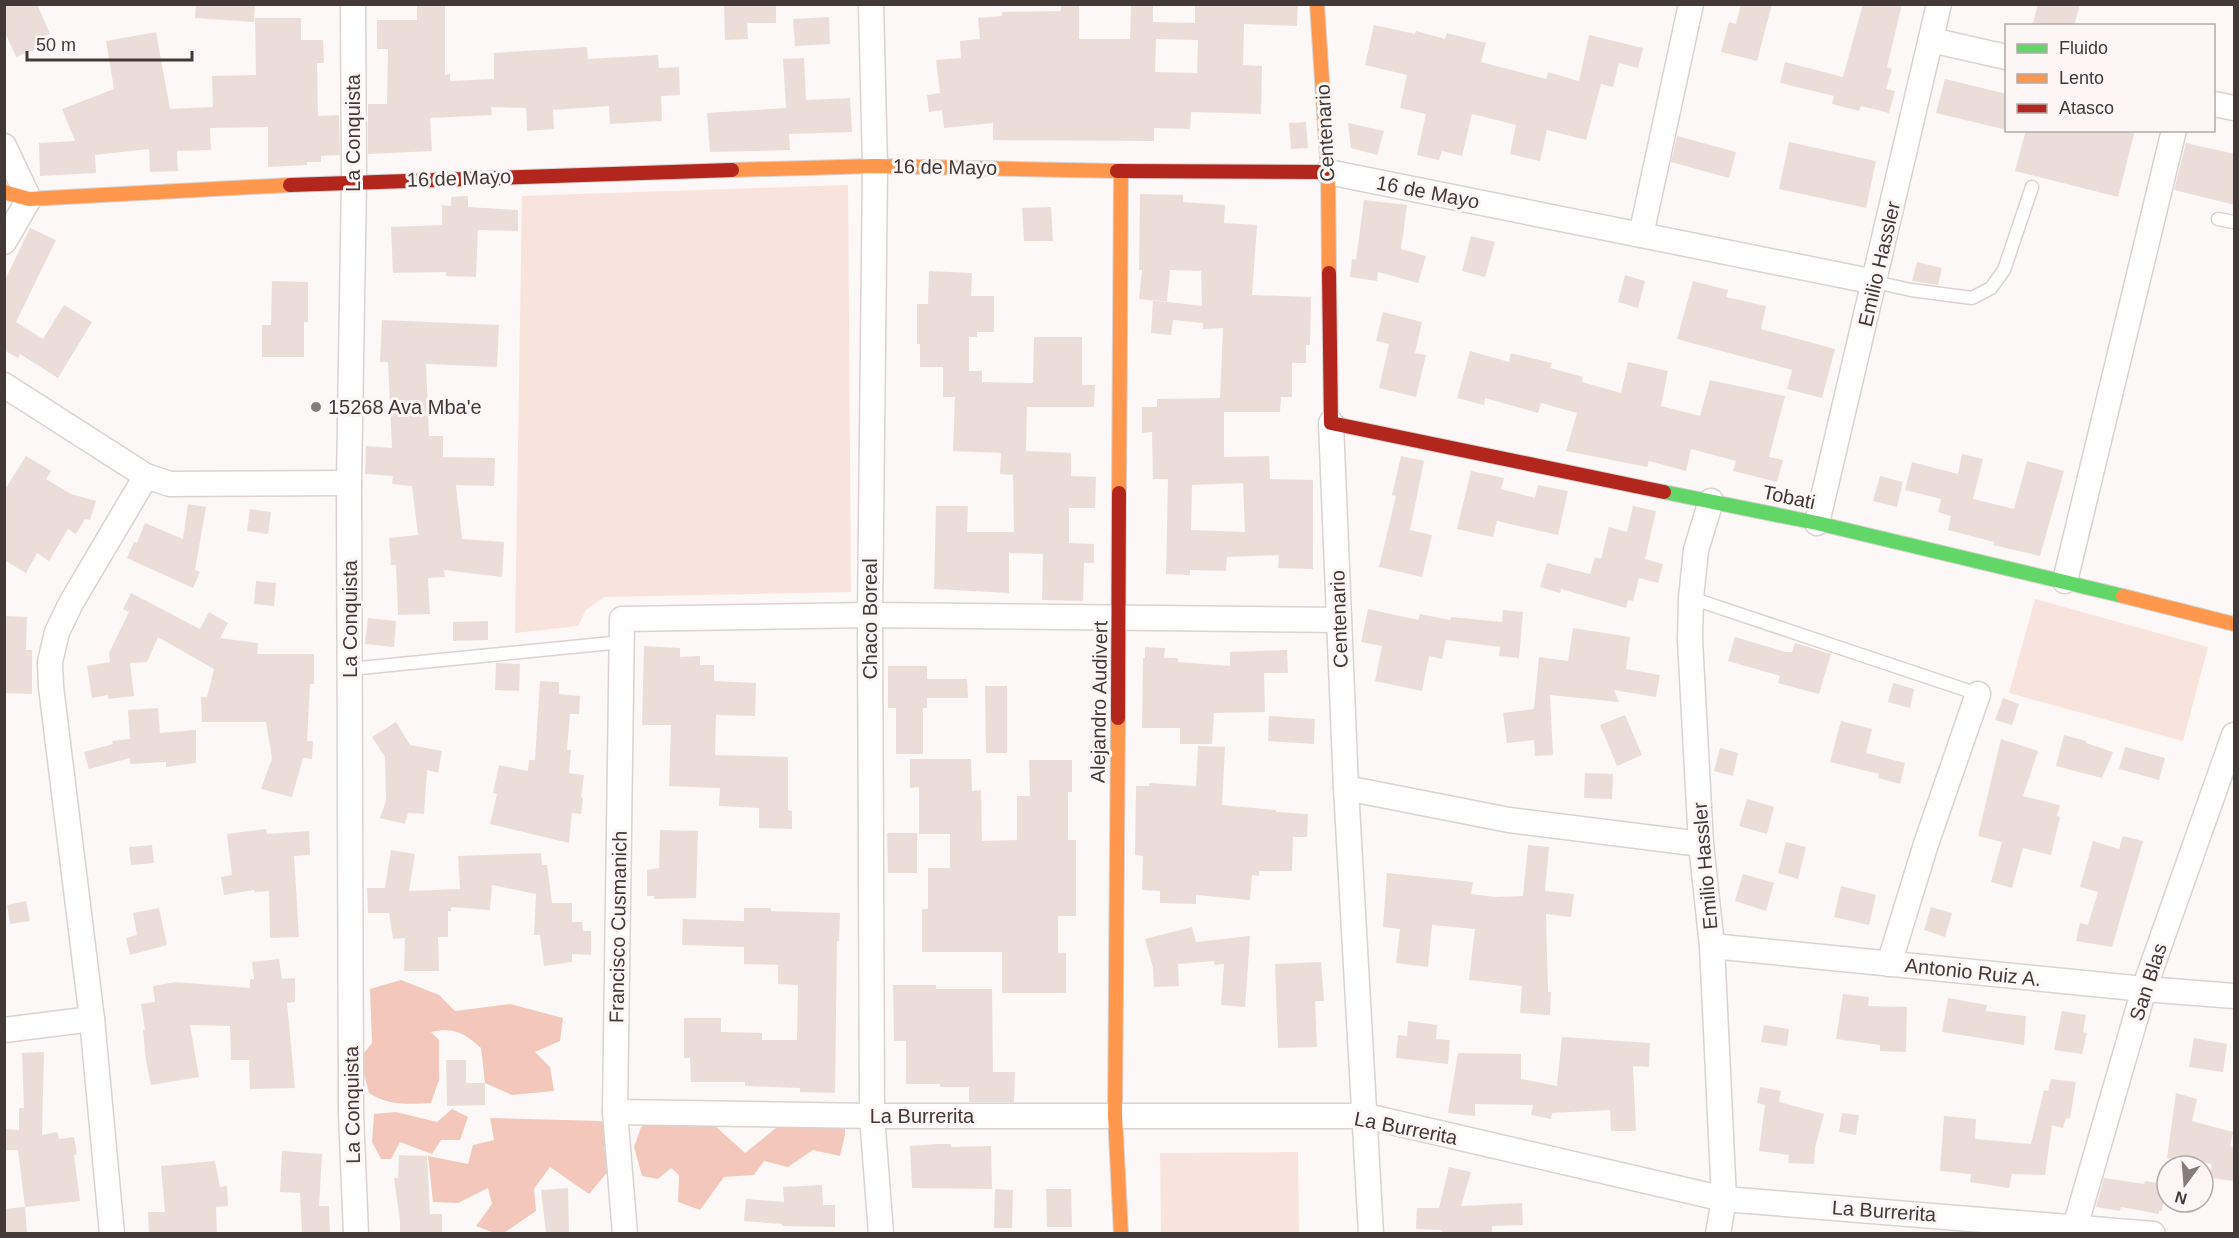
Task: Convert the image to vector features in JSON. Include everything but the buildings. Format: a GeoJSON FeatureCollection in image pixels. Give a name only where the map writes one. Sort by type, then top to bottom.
{"type":"FeatureCollection","features":[{"type":"Feature","properties":{"kind":"street","name":"La Conquista"},"geometry":{"type":"LineString","coordinates":[[352,4],[354,181],[350,483],[351,1113],[356,1233]]}},
{"type":"Feature","properties":{"kind":"street","name":"Chaco Boreal"},"geometry":{"type":"LineString","coordinates":[[871,4],[875,166],[870,615],[872,1116],[880,1233]]}},
{"type":"Feature","properties":{"kind":"street","name":"Centenario"},"geometry":{"type":"LineString","coordinates":[[1317,4],[1328,172],[1331,423],[1346,788],[1371,1233]]}},
{"type":"Feature","properties":{"kind":"street"},"geometry":{"type":"LineString","coordinates":[[1641,235],[1691,4]]}},
{"type":"Feature","properties":{"kind":"street","name":"Emilio Hassler"},"geometry":{"type":"LineString","coordinates":[[1817,523],[1939,4]]}},
{"type":"Feature","properties":{"kind":"street"},"geometry":{"type":"LineString","coordinates":[[1931,40],[2005,57]]}},
{"type":"Feature","properties":{"kind":"street"},"geometry":{"type":"LineString","coordinates":[[2215,104],[2235,108]]}},
{"type":"Feature","properties":{"kind":"street"},"geometry":{"type":"LineString","coordinates":[[2065,581],[2174,132]]}},
{"type":"Feature","properties":{"kind":"street"},"geometry":{"type":"LineString","coordinates":[[4,146],[29,199],[4,242]]}},
{"type":"Feature","properties":{"kind":"street","name":"16 de Mayo"},"geometry":{"type":"LineString","coordinates":[[4,192],[29,199],[354,181],[875,166],[1328,172],[1875,282]]}},
{"type":"Feature","properties":{"kind":"street","name":"Alejandro Audivert"},"geometry":{"type":"LineString","coordinates":[[1121,171],[1115,1115],[1121,1233]]}},
{"type":"Feature","properties":{"kind":"street"},"geometry":{"type":"LineString","coordinates":[[4,385],[146,476],[170,484],[350,483]]}},
{"type":"Feature","properties":{"kind":"street","name":"Tobati"},"geometry":{"type":"LineString","coordinates":[[1331,423],[1817,523],[2065,581],[2235,624]]}},
{"type":"Feature","properties":{"kind":"street"},"geometry":{"type":"LineString","coordinates":[[112,1233],[92,1019],[51,687],[50,662],[57,632],[71,603],[146,476]]}},
{"type":"Feature","properties":{"kind":"street","name":"Emilio Hassler"},"geometry":{"type":"LineString","coordinates":[[1711,501],[1696,550],[1690,640],[1701,844],[1712,946],[1724,1199],[1718,1233]]}},
{"type":"Feature","properties":{"kind":"street"},"geometry":{"type":"LineString","coordinates":[[622,630],[870,615],[1339,621]]}},
{"type":"Feature","properties":{"kind":"street","name":"Francisco Cusmanich"},"geometry":{"type":"LineString","coordinates":[[622,630],[615,1112],[625,1233]]}},
{"type":"Feature","properties":{"kind":"street"},"geometry":{"type":"LineString","coordinates":[[1889,964],[1926,844],[1978,694]]}},
{"type":"Feature","properties":{"kind":"street","name":"San Blas"},"geometry":{"type":"LineString","coordinates":[[2075,1230],[2144,989],[2235,735]]}},
{"type":"Feature","properties":{"kind":"street"},"geometry":{"type":"LineString","coordinates":[[1346,788],[1509,820],[1701,844]]}},
{"type":"Feature","properties":{"kind":"street","name":"Antonio Ruiz A."},"geometry":{"type":"LineString","coordinates":[[1712,946],[2235,996]]}},
{"type":"Feature","properties":{"kind":"street"},"geometry":{"type":"LineString","coordinates":[[4,1030],[92,1019]]}},
{"type":"Feature","properties":{"kind":"street","name":"La Burrerita"},"geometry":{"type":"LineString","coordinates":[[615,1112],[872,1116],[1365,1116],[1724,1199],[2075,1230],[2153,1233]]}},
{"type":"Feature","properties":{"kind":"lane"},"geometry":{"type":"LineString","coordinates":[[1875,282],[1911,290],[1972,298],[1991,288],[2004,270],[2032,187]]}},
{"type":"Feature","properties":{"kind":"lane"},"geometry":{"type":"LineString","coordinates":[[2218,219],[2235,222]]}},
{"type":"Feature","properties":{"kind":"lane"},"geometry":{"type":"LineString","coordinates":[[1691,598],[1978,694]]}},
{"type":"Feature","properties":{"kind":"lane"},"geometry":{"type":"LineString","coordinates":[[350,669],[622,630]]}},
{"type":"Feature","properties":{"kind":"shaded area"},"geometry":{"type":"Polygon","coordinates":[[[848,185],[851,592],[604,597],[586,610],[578,626],[515,633],[522,196],[848,185]]]}},
{"type":"Feature","properties":{"kind":"shaded area"},"geometry":{"type":"Polygon","coordinates":[[[2035,599],[2208,647],[2183,741],[2009,693],[2035,599]]]}},
{"type":"Feature","properties":{"kind":"shaded area"},"geometry":{"type":"Polygon","coordinates":[[[401,980],[439,995],[455,1011],[510,1004],[563,1018],[560,1041],[535,1052],[550,1067],[554,1091],[512,1095],[485,1083],[481,1048],[464,1035],[446,1030],[431,1032],[439,1040],[439,1080],[431,1103],[391,1102],[369,1093],[360,1058],[372,1043],[370,989],[401,980]]]}},
{"type":"Feature","properties":{"kind":"shaded area"},"geometry":{"type":"Polygon","coordinates":[[[452,1109],[468,1117],[460,1140],[441,1140],[432,1154],[400,1142],[391,1159],[381,1159],[372,1142],[374,1114],[396,1112],[437,1122],[452,1109]]]}},
{"type":"Feature","properties":{"kind":"shaded area"},"geometry":{"type":"Polygon","coordinates":[[[490,1118],[601,1121],[609,1126],[604,1148],[611,1168],[589,1194],[550,1167],[534,1189],[536,1211],[504,1233],[494,1233],[476,1226],[492,1204],[488,1188],[458,1203],[433,1202],[428,1156],[468,1164],[473,1145],[494,1140],[490,1118]]]}},
{"type":"Feature","properties":{"kind":"shaded area"},"geometry":{"type":"Polygon","coordinates":[[[661,1119],[713,1124],[745,1153],[776,1128],[845,1126],[845,1135],[840,1156],[813,1150],[788,1167],[764,1161],[754,1175],[724,1177],[700,1210],[678,1202],[679,1175],[671,1168],[658,1179],[642,1176],[634,1147],[641,1127],[661,1119]]]}},
{"type":"Feature","properties":{"kind":"shaded area"},"geometry":{"type":"Polygon","coordinates":[[[1298,1152],[1299,1233],[1161,1233],[1160,1153],[1298,1152]]]}},
{"type":"Feature","properties":{"kind":"traffic: fast"},"geometry":{"type":"LineString","coordinates":[[1664,492],[1817,523],[2123,596]]}},
{"type":"Feature","properties":{"kind":"traffic: slow"},"geometry":{"type":"LineString","coordinates":[[1317,4],[1328,172],[1329,273]]}},
{"type":"Feature","properties":{"kind":"traffic: slow"},"geometry":{"type":"LineString","coordinates":[[732,170],[875,166],[1117,171]]}},
{"type":"Feature","properties":{"kind":"traffic: slow"},"geometry":{"type":"LineString","coordinates":[[1119,493],[1121,171]]}},
{"type":"Feature","properties":{"kind":"traffic: slow"},"geometry":{"type":"LineString","coordinates":[[4,192],[29,199],[290,185]]}},
{"type":"Feature","properties":{"kind":"traffic: slow"},"geometry":{"type":"LineString","coordinates":[[2123,596],[2234,624]]}},
{"type":"Feature","properties":{"kind":"traffic: slow"},"geometry":{"type":"LineString","coordinates":[[1118,718],[1115,1115],[1121,1234]]}},
{"type":"Feature","properties":{"kind":"traffic: jam"},"geometry":{"type":"LineString","coordinates":[[290,185],[732,170]]}},
{"type":"Feature","properties":{"kind":"traffic: jam"},"geometry":{"type":"LineString","coordinates":[[1117,171],[1328,172]]}},
{"type":"Feature","properties":{"kind":"traffic: jam"},"geometry":{"type":"LineString","coordinates":[[1329,273],[1331,423],[1664,492]]}},
{"type":"Feature","properties":{"kind":"traffic: jam"},"geometry":{"type":"LineString","coordinates":[[1118,718],[1119,493]]}},
{"type":"Feature","properties":{"kind":"place","name":"15268 Ava Mba'e"},"geometry":{"type":"Point","coordinates":[316,407]}}]}
